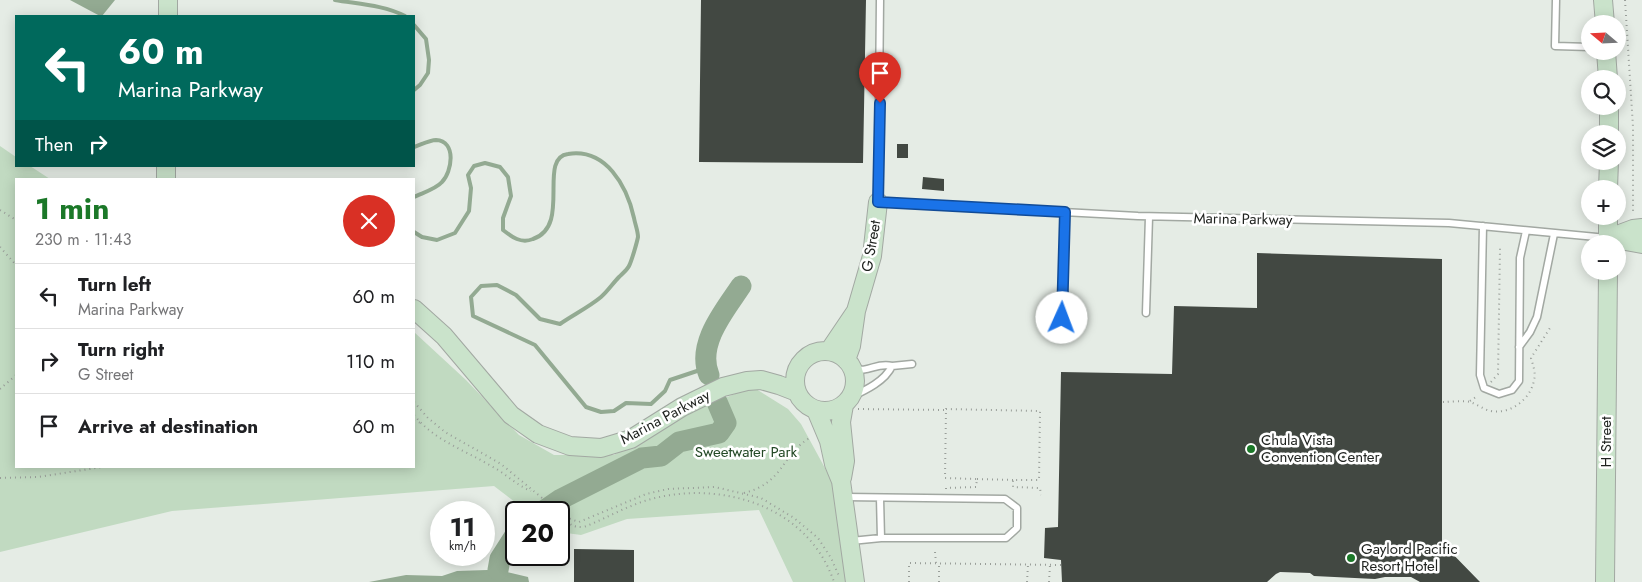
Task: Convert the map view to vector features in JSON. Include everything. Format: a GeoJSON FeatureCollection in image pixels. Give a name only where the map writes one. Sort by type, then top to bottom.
{"type":"FeatureCollection","features":[{"type":"Feature","properties":{"kind":"street"},"geometry":{"type":"LineString","coordinates":[[168,0],[168,15]]}},
{"type":"Feature","properties":{"kind":"street"},"geometry":{"type":"LineString","coordinates":[[1603,0],[1604,15]]}},
{"type":"Feature","properties":{"kind":"street","name":"G Street"},"geometry":{"type":"LineString","coordinates":[[849,364],[856,311],[872,256],[878,202]]}},
{"type":"Feature","properties":{"kind":"street","name":"Marina Parkway"},"geometry":{"type":"LineString","coordinates":[[1626,237],[1639,234]]}},
{"type":"Feature","properties":{"kind":"street","name":"H Street"},"geometry":{"type":"LineString","coordinates":[[1605,582],[1608,280]]}},
{"type":"Feature","properties":{"kind":"street","name":"Marina Parkway"},"geometry":{"type":"LineString","coordinates":[[415,310],[444,336],[511,414],[538,434],[570,446],[601,448],[631,439],[682,408],[723,387],[760,380],[777,373],[798,369]]}},
{"type":"Feature","properties":{"kind":"street","name":"G Street"},"geometry":{"type":"LineString","coordinates":[[829,351],[856,311]]}},
{"type":"Feature","properties":{"kind":"street"},"geometry":{"type":"LineString","coordinates":[[842,489],[845,461],[841,422],[850,403],[855,388],[855,377],[849,364],[838,354],[829,351],[810,355],[802,362],[795,380],[797,392],[807,406],[816,410],[831,410],[850,403]]}},
{"type":"Feature","properties":{"kind":"street","name":"Marina Parkway"},"geometry":{"type":"LineString","coordinates":[[760,380],[797,392]]}},
{"type":"Feature","properties":{"kind":"street"},"geometry":{"type":"LineString","coordinates":[[816,410],[829,441],[842,489],[855,582]]}},
{"type":"Feature","properties":{"kind":"lane","name":"G Street"},"geometry":{"type":"LineString","coordinates":[[878,202],[880,0]]}},
{"type":"Feature","properties":{"kind":"lane"},"geometry":{"type":"LineString","coordinates":[[1556,0],[1555,46],[1581,47]]}},
{"type":"Feature","properties":{"kind":"lane","name":"Marina Parkway"},"geometry":{"type":"LineString","coordinates":[[878,202],[1149,216],[1449,222],[1581,237]]}},
{"type":"Feature","properties":{"kind":"lane"},"geometry":{"type":"LineString","coordinates":[[1062,318],[1065,212]]}},
{"type":"Feature","properties":{"kind":"lane"},"geometry":{"type":"LineString","coordinates":[[1146,313],[1149,216]]}},
{"type":"Feature","properties":{"kind":"lane"},"geometry":{"type":"LineString","coordinates":[[1483,226],[1480,375],[1484,388],[1499,394],[1512,390],[1519,381],[1520,258],[1526,230]]}},
{"type":"Feature","properties":{"kind":"lane"},"geometry":{"type":"LineString","coordinates":[[1518,348],[1530,332],[1537,317],[1554,234]]}},
{"type":"Feature","properties":{"kind":"lane"},"geometry":{"type":"LineString","coordinates":[[849,364],[862,371],[882,364],[892,366],[912,364]]}},
{"type":"Feature","properties":{"kind":"lane"},"geometry":{"type":"LineString","coordinates":[[850,403],[888,374],[892,366]]}},
{"type":"Feature","properties":{"kind":"lane"},"geometry":{"type":"LineString","coordinates":[[842,489],[880,498],[1005,499],[1017,508],[1017,528],[1006,538],[881,538],[850,541]]}},
{"type":"Feature","properties":{"kind":"lane"},"geometry":{"type":"LineString","coordinates":[[880,498],[881,538]]}},
{"type":"Feature","properties":{"kind":"path"},"geometry":{"type":"LineString","coordinates":[[1625,0],[1633,127],[1632,192],[1639,234]]}},
{"type":"Feature","properties":{"kind":"path"},"geometry":{"type":"LineString","coordinates":[[0,210],[15,219]]}},
{"type":"Feature","properties":{"kind":"path"},"geometry":{"type":"LineString","coordinates":[[0,246],[15,264]]}},
{"type":"Feature","properties":{"kind":"path"},"geometry":{"type":"LineString","coordinates":[[1488,385],[1498,374],[1500,248]]}},
{"type":"Feature","properties":{"kind":"path"},"geometry":{"type":"LineString","coordinates":[[0,389],[15,376]]}},
{"type":"Feature","properties":{"kind":"path"},"geometry":{"type":"LineString","coordinates":[[1468,402],[1476,397]]}},
{"type":"Feature","properties":{"kind":"path"},"geometry":{"type":"LineString","coordinates":[[415,403],[428,418],[445,432],[501,464],[544,501]]}},
{"type":"Feature","properties":{"kind":"path"},"geometry":{"type":"LineString","coordinates":[[850,403],[919,411],[946,410],[1040,411],[1039,480],[945,478],[946,410]]}},
{"type":"Feature","properties":{"kind":"path"},"geometry":{"type":"LineString","coordinates":[[415,416],[450,446],[493,467],[521,487],[533,492]]}},
{"type":"Feature","properties":{"kind":"path"},"geometry":{"type":"LineString","coordinates":[[415,421],[421,423]]}},
{"type":"Feature","properties":{"kind":"path"},"geometry":{"type":"LineString","coordinates":[[742,493],[758,489],[776,476],[792,453],[803,442],[817,433]]}},
{"type":"Feature","properties":{"kind":"path"},"geometry":{"type":"LineString","coordinates":[[0,478],[38,477],[96,468]]}},
{"type":"Feature","properties":{"kind":"path"},"geometry":{"type":"LineString","coordinates":[[946,488],[976,487],[977,479]]}},
{"type":"Feature","properties":{"kind":"path"},"geometry":{"type":"LineString","coordinates":[[1014,480],[1013,487],[1040,488],[1041,495]]}},
{"type":"Feature","properties":{"kind":"path"},"geometry":{"type":"LineString","coordinates":[[570,519],[579,522],[646,494],[668,489],[715,487],[742,493],[760,498],[779,508],[818,538],[831,558],[841,582]]}},
{"type":"Feature","properties":{"kind":"path"},"geometry":{"type":"LineString","coordinates":[[570,525],[584,527],[642,502],[681,494],[715,494],[746,500],[764,506],[810,538],[824,557],[834,582]]}},
{"type":"Feature","properties":{"kind":"path"},"geometry":{"type":"LineString","coordinates":[[935,552],[935,563]]}},
{"type":"Feature","properties":{"kind":"path"},"geometry":{"type":"LineString","coordinates":[[909,582],[909,563],[1062,565]]}},
{"type":"Feature","properties":{"kind":"path"},"geometry":{"type":"LineString","coordinates":[[939,582],[940,564]]}},
{"type":"Feature","properties":{"kind":"path"},"geometry":{"type":"LineString","coordinates":[[1027,582],[1028,565]]}},
{"type":"Feature","properties":{"kind":"path"},"geometry":{"type":"LineString","coordinates":[[1049,582],[1050,565]]}},
{"type":"Feature","properties":{"kind":"green space","name":"Sweetwater Park"},"geometry":{"type":"Polygon","coordinates":[[[0,146],[15,156],[15,167],[32,167],[48,178],[15,178],[15,468],[415,468],[415,333],[466,380],[519,435],[554,455],[614,455],[680,415],[753,387],[788,409],[801,424],[832,481],[851,582],[793,582],[759,510],[627,519],[581,535],[570,534],[570,501],[514,501],[494,486],[172,511],[0,552],[0,146]]]}},
{"type":"Feature","properties":{"kind":"shaded area"},"geometry":{"type":"Polygon","coordinates":[[[70,0],[115,0],[103,15],[98,15],[70,0]]]}},
{"type":"Feature","properties":{"kind":"shaded area"},"geometry":{"type":"Polygon","coordinates":[[[457,571],[503,571],[528,577],[529,582],[369,582],[406,575],[442,576],[457,571]]]}},
{"type":"Feature","properties":{"kind":"building"},"geometry":{"type":"Polygon","coordinates":[[[701,0],[866,0],[863,163],[699,162],[701,0]]]}},
{"type":"Feature","properties":{"kind":"building"},"geometry":{"type":"Polygon","coordinates":[[[897,144],[908,144],[908,158],[897,158],[897,144]]]}},
{"type":"Feature","properties":{"kind":"building"},"geometry":{"type":"Polygon","coordinates":[[[923,177],[944,179],[944,191],[922,189],[923,177]]]}},
{"type":"Feature","properties":{"kind":"building","name":"Chula Vista Convention Center"},"geometry":{"type":"Polygon","coordinates":[[[1257,253],[1442,259],[1442,543],[1480,582],[1420,582],[1411,577],[1375,579],[1280,572],[1267,582],[1062,582],[1061,560],[1044,558],[1045,528],[1058,527],[1061,372],[1172,374],[1174,306],[1257,308],[1257,253]]]}},
{"type":"Feature","properties":{"kind":"building"},"geometry":{"type":"Polygon","coordinates":[[[574,549],[634,550],[634,582],[574,582],[574,549]]]}},
{"type":"Feature","properties":{"kind":"waterway"},"geometry":{"type":"LineString","coordinates":[[335,0],[380,7],[403,15]]}},
{"type":"Feature","properties":{"kind":"waterway"},"geometry":{"type":"LineString","coordinates":[[415,26],[426,39],[429,60],[428,73],[415,89]]}},
{"type":"Feature","properties":{"kind":"waterway"},"geometry":{"type":"LineString","coordinates":[[415,147],[434,140],[443,142],[450,151],[451,158],[448,171],[442,182],[433,189],[415,197]]}},
{"type":"Feature","properties":{"kind":"waterway"},"geometry":{"type":"LineString","coordinates":[[415,233],[422,237],[437,240],[455,233],[469,211],[471,188],[468,175],[474,166],[485,163],[500,167],[508,177],[511,196],[503,218],[503,230],[521,240],[533,239],[544,232],[551,221],[555,167],[559,158],[568,154],[581,154],[593,157],[604,163],[613,172],[620,182],[631,206],[638,237],[632,260],[627,269],[601,297],[560,324],[540,319],[516,295],[497,285],[481,286],[471,297],[473,316],[535,345],[586,407],[601,412],[614,411],[626,403],[651,404],[665,391],[670,380],[706,368]]}},
{"type":"Feature","properties":{"kind":"waterway"},"geometry":{"type":"LineString","coordinates":[[709,375],[706,363],[706,351],[709,340],[720,317],[741,286]]}},
{"type":"Feature","properties":{"kind":"waterway"},"geometry":{"type":"LineString","coordinates":[[558,501],[642,458],[661,456],[679,442],[719,433],[726,423],[717,402]]}},
{"type":"Feature","properties":{"kind":"waterway"},"geometry":{"type":"LineString","coordinates":[[498,570],[500,559],[505,551]]}},
{"type":"Feature","properties":{"kind":"place","name":"Chula Vista Convention Center"},"geometry":{"type":"Point","coordinates":[1251,449]}},
{"type":"Feature","properties":{"kind":"place","name":"Gaylord Pacific Resort Hotel"},"geometry":{"type":"Point","coordinates":[1351,558]}},
{"type":"Feature","properties":{"kind":"route"},"geometry":{"type":"LineString","coordinates":[[880,103],[878,202],[1065,212],[1062,318]]}}]}
